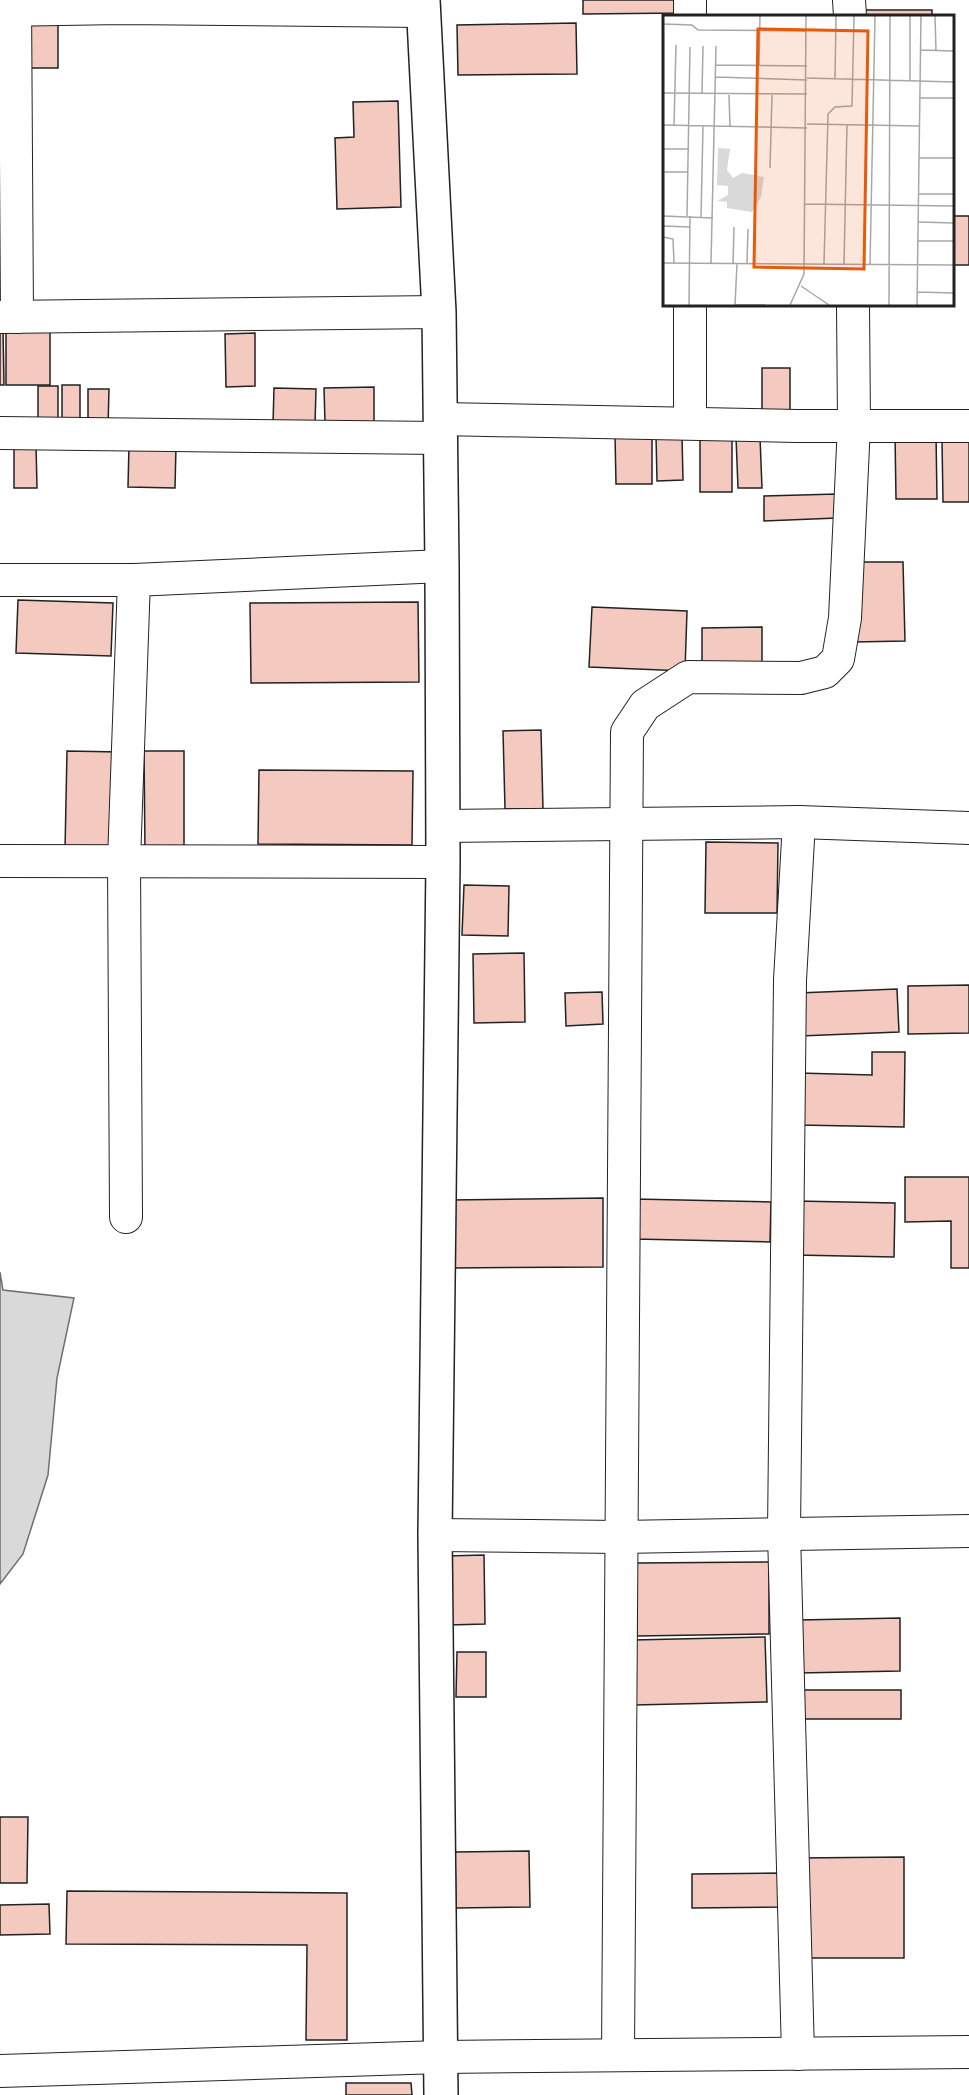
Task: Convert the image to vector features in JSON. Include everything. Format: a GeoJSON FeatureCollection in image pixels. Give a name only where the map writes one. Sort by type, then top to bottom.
{"type":"FeatureCollection","features":[{"type":"Feature","properties":{"kind":"street"},"geometry":{"type":"LineString","coordinates":[[849,0],[850,15]]}},
{"type":"Feature","properties":{"kind":"street"},"geometry":{"type":"LineString","coordinates":[[439,312],[9,317],[10,7],[122,4],[423,6],[439,312],[442,566],[443,862],[435,1535],[441,2095]]}},
{"type":"Feature","properties":{"kind":"street"},"geometry":{"type":"LineString","coordinates":[[690,306],[690,423]]}},
{"type":"Feature","properties":{"kind":"street"},"geometry":{"type":"LineString","coordinates":[[618,2055],[627,732],[645,705],[688,677],[801,678],[825,672],[838,659],[845,618],[854,425],[853,306]]}},
{"type":"Feature","properties":{"kind":"street"},"geometry":{"type":"LineString","coordinates":[[0,433],[440,429],[690,423],[969,426]]}},
{"type":"Feature","properties":{"kind":"street"},"geometry":{"type":"LineString","coordinates":[[0,580],[134,580],[442,566]]}},
{"type":"Feature","properties":{"kind":"street"},"geometry":{"type":"LineString","coordinates":[[126,1217],[124,861],[134,580]]}},
{"type":"Feature","properties":{"kind":"street"},"geometry":{"type":"LineString","coordinates":[[443,826],[626,822],[799,822],[969,828]]}},
{"type":"Feature","properties":{"kind":"street"},"geometry":{"type":"LineString","coordinates":[[798,2054],[784,1533],[790,980],[799,822]]}},
{"type":"Feature","properties":{"kind":"street"},"geometry":{"type":"LineString","coordinates":[[0,861],[443,862]]}},
{"type":"Feature","properties":{"kind":"street"},"geometry":{"type":"LineString","coordinates":[[435,1535],[620,1537],[969,1531]]}},
{"type":"Feature","properties":{"kind":"street"},"geometry":{"type":"LineString","coordinates":[[0,2071],[441,2057],[969,2052]]}},
{"type":"Feature","properties":{"kind":"shaded area"},"geometry":{"type":"Polygon","coordinates":[[[0,1272],[3,1290],[74,1298],[57,1378],[48,1475],[23,1554],[0,1584],[0,1272]]]}},
{"type":"Feature","properties":{"kind":"building"},"geometry":{"type":"Polygon","coordinates":[[[583,0],[682,0],[682,13],[583,14],[583,0]]]}},
{"type":"Feature","properties":{"kind":"building"},"geometry":{"type":"Polygon","coordinates":[[[856,10],[932,10],[932,15],[856,15],[856,10]]]}},
{"type":"Feature","properties":{"kind":"building"},"geometry":{"type":"Polygon","coordinates":[[[20,19],[58,19],[58,68],[20,68],[20,19]]]}},
{"type":"Feature","properties":{"kind":"building"},"geometry":{"type":"Polygon","coordinates":[[[576,23],[577,74],[458,75],[457,25],[576,23]]]}},
{"type":"Feature","properties":{"kind":"building"},"geometry":{"type":"Polygon","coordinates":[[[398,101],[401,207],[337,209],[335,138],[354,137],[353,102],[398,101]]]}},
{"type":"Feature","properties":{"kind":"building"},"geometry":{"type":"Polygon","coordinates":[[[954,216],[969,216],[969,265],[954,265],[954,216]]]}},
{"type":"Feature","properties":{"kind":"building"},"geometry":{"type":"Polygon","coordinates":[[[0,329],[3,329],[4,385],[0,385],[0,329]]]}},
{"type":"Feature","properties":{"kind":"building"},"geometry":{"type":"Polygon","coordinates":[[[6,330],[50,330],[50,385],[6,385],[6,330]]]}},
{"type":"Feature","properties":{"kind":"building"},"geometry":{"type":"Polygon","coordinates":[[[255,333],[255,386],[226,387],[225,334],[255,333]]]}},
{"type":"Feature","properties":{"kind":"building"},"geometry":{"type":"Polygon","coordinates":[[[762,368],[790,368],[790,418],[762,418],[762,368]]]}},
{"type":"Feature","properties":{"kind":"building"},"geometry":{"type":"Polygon","coordinates":[[[62,385],[80,385],[80,426],[62,425],[62,385]]]}},
{"type":"Feature","properties":{"kind":"building"},"geometry":{"type":"Polygon","coordinates":[[[38,386],[58,386],[58,423],[38,422],[38,386]]]}},
{"type":"Feature","properties":{"kind":"building"},"geometry":{"type":"Polygon","coordinates":[[[374,387],[374,422],[325,423],[324,388],[374,387]]]}},
{"type":"Feature","properties":{"kind":"building"},"geometry":{"type":"Polygon","coordinates":[[[274,388],[316,389],[315,425],[273,424],[274,388]]]}},
{"type":"Feature","properties":{"kind":"building"},"geometry":{"type":"Polygon","coordinates":[[[88,389],[109,389],[108,427],[88,427],[88,389]]]}},
{"type":"Feature","properties":{"kind":"building"},"geometry":{"type":"Polygon","coordinates":[[[652,434],[652,484],[616,484],[615,435],[652,434]]]}},
{"type":"Feature","properties":{"kind":"building"},"geometry":{"type":"Polygon","coordinates":[[[936,434],[937,499],[896,499],[895,435],[936,434]]]}},
{"type":"Feature","properties":{"kind":"building"},"geometry":{"type":"Polygon","coordinates":[[[656,436],[682,436],[683,480],[657,481],[656,436]]]}},
{"type":"Feature","properties":{"kind":"building"},"geometry":{"type":"Polygon","coordinates":[[[736,437],[760,437],[762,488],[738,488],[736,437]]]}},
{"type":"Feature","properties":{"kind":"building"},"geometry":{"type":"Polygon","coordinates":[[[700,438],[732,438],[732,492],[700,492],[700,438]]]}},
{"type":"Feature","properties":{"kind":"building"},"geometry":{"type":"Polygon","coordinates":[[[942,441],[969,441],[969,502],[943,502],[942,441]]]}},
{"type":"Feature","properties":{"kind":"building"},"geometry":{"type":"Polygon","coordinates":[[[14,444],[36,444],[37,488],[14,488],[14,444]]]}},
{"type":"Feature","properties":{"kind":"building"},"geometry":{"type":"Polygon","coordinates":[[[129,445],[176,446],[175,488],[128,487],[129,445]]]}},
{"type":"Feature","properties":{"kind":"building"},"geometry":{"type":"Polygon","coordinates":[[[837,494],[837,518],[764,521],[764,496],[837,494]]]}},
{"type":"Feature","properties":{"kind":"building"},"geometry":{"type":"Polygon","coordinates":[[[852,562],[903,562],[905,641],[854,642],[852,562]]]}},
{"type":"Feature","properties":{"kind":"building"},"geometry":{"type":"Polygon","coordinates":[[[18,600],[113,603],[111,656],[16,653],[18,600]]]}},
{"type":"Feature","properties":{"kind":"building"},"geometry":{"type":"Polygon","coordinates":[[[418,602],[419,682],[251,683],[250,603],[418,602]]]}},
{"type":"Feature","properties":{"kind":"building"},"geometry":{"type":"Polygon","coordinates":[[[592,607],[687,611],[685,671],[589,667],[592,607]]]}},
{"type":"Feature","properties":{"kind":"building"},"geometry":{"type":"Polygon","coordinates":[[[762,627],[762,672],[702,673],[702,628],[762,627]]]}},
{"type":"Feature","properties":{"kind":"building"},"geometry":{"type":"Polygon","coordinates":[[[541,730],[543,809],[505,809],[503,731],[541,730]]]}},
{"type":"Feature","properties":{"kind":"building"},"geometry":{"type":"Polygon","coordinates":[[[67,751],[120,752],[118,851],[65,850],[67,751]]]}},
{"type":"Feature","properties":{"kind":"building"},"geometry":{"type":"Polygon","coordinates":[[[144,751],[184,751],[184,851],[145,851],[144,751]]]}},
{"type":"Feature","properties":{"kind":"building"},"geometry":{"type":"Polygon","coordinates":[[[259,770],[413,771],[412,845],[258,844],[259,770]]]}},
{"type":"Feature","properties":{"kind":"building"},"geometry":{"type":"Polygon","coordinates":[[[706,842],[778,843],[777,913],[705,913],[706,842]]]}},
{"type":"Feature","properties":{"kind":"building"},"geometry":{"type":"Polygon","coordinates":[[[464,885],[509,886],[508,936],[462,935],[464,885]]]}},
{"type":"Feature","properties":{"kind":"building"},"geometry":{"type":"Polygon","coordinates":[[[524,953],[525,1022],[474,1023],[473,954],[524,953]]]}},
{"type":"Feature","properties":{"kind":"building"},"geometry":{"type":"Polygon","coordinates":[[[969,985],[969,1033],[908,1034],[908,986],[969,985]]]}},
{"type":"Feature","properties":{"kind":"building"},"geometry":{"type":"Polygon","coordinates":[[[897,989],[899,1032],[800,1036],[798,993],[897,989]]]}},
{"type":"Feature","properties":{"kind":"building"},"geometry":{"type":"Polygon","coordinates":[[[602,992],[603,1024],[566,1026],[565,993],[602,992]]]}},
{"type":"Feature","properties":{"kind":"building"},"geometry":{"type":"Polygon","coordinates":[[[872,1052],[905,1052],[904,1127],[798,1125],[799,1073],[872,1075],[872,1052]]]}},
{"type":"Feature","properties":{"kind":"building"},"geometry":{"type":"Polygon","coordinates":[[[905,1177],[969,1177],[969,1268],[951,1268],[951,1221],[905,1222],[905,1177]]]}},
{"type":"Feature","properties":{"kind":"building"},"geometry":{"type":"Polygon","coordinates":[[[603,1198],[603,1267],[450,1268],[449,1200],[603,1198]]]}},
{"type":"Feature","properties":{"kind":"building"},"geometry":{"type":"Polygon","coordinates":[[[634,1199],[771,1202],[770,1242],[634,1239],[634,1199]]]}},
{"type":"Feature","properties":{"kind":"building"},"geometry":{"type":"Polygon","coordinates":[[[796,1201],[895,1203],[894,1257],[795,1255],[796,1201]]]}},
{"type":"Feature","properties":{"kind":"building"},"geometry":{"type":"Polygon","coordinates":[[[484,1555],[485,1624],[449,1625],[446,1556],[484,1555]]]}},
{"type":"Feature","properties":{"kind":"building"},"geometry":{"type":"Polygon","coordinates":[[[769,1562],[769,1634],[637,1636],[637,1563],[769,1562]]]}},
{"type":"Feature","properties":{"kind":"building"},"geometry":{"type":"Polygon","coordinates":[[[900,1618],[900,1671],[799,1673],[798,1620],[900,1618]]]}},
{"type":"Feature","properties":{"kind":"building"},"geometry":{"type":"Polygon","coordinates":[[[765,1637],[767,1702],[634,1705],[633,1640],[765,1637]]]}},
{"type":"Feature","properties":{"kind":"building"},"geometry":{"type":"Polygon","coordinates":[[[457,1652],[486,1652],[486,1697],[456,1697],[457,1652]]]}},
{"type":"Feature","properties":{"kind":"building"},"geometry":{"type":"Polygon","coordinates":[[[796,1690],[901,1690],[901,1719],[796,1719],[796,1690]]]}},
{"type":"Feature","properties":{"kind":"building"},"geometry":{"type":"Polygon","coordinates":[[[0,1817],[28,1817],[27,1883],[0,1883],[0,1817]]]}},
{"type":"Feature","properties":{"kind":"building"},"geometry":{"type":"Polygon","coordinates":[[[529,1851],[530,1907],[456,1908],[455,1852],[529,1851]]]}},
{"type":"Feature","properties":{"kind":"building"},"geometry":{"type":"Polygon","coordinates":[[[904,1857],[904,1958],[798,1958],[798,1858],[904,1857]]]}},
{"type":"Feature","properties":{"kind":"building"},"geometry":{"type":"Polygon","coordinates":[[[783,1873],[784,1907],[692,1908],[692,1874],[783,1873]]]}},
{"type":"Feature","properties":{"kind":"building"},"geometry":{"type":"Polygon","coordinates":[[[67,1891],[347,1893],[347,2040],[306,2040],[307,1945],[66,1944],[67,1891]]]}},
{"type":"Feature","properties":{"kind":"building"},"geometry":{"type":"Polygon","coordinates":[[[49,1904],[50,1934],[0,1935],[0,1905],[49,1904]]]}},
{"type":"Feature","properties":{"kind":"building"},"geometry":{"type":"Polygon","coordinates":[[[346,2083],[411,2083],[412,2095],[346,2095],[346,2083]]]}}]}
